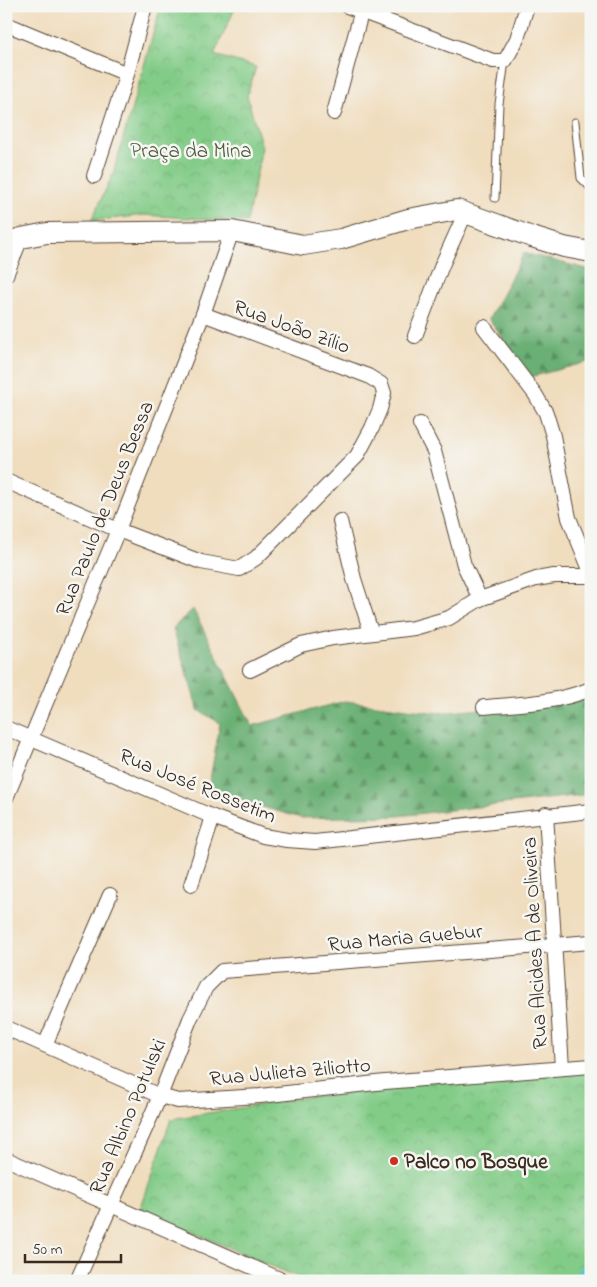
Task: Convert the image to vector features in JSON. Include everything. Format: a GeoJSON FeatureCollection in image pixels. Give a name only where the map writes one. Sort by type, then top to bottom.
{"type":"FeatureCollection","features":[{"type":"Feature","properties":{"kind":"street"},"geometry":{"type":"LineString","coordinates":[[94,176],[127,74],[145,6]]}},
{"type":"Feature","properties":{"kind":"street"},"geometry":{"type":"LineString","coordinates":[[347,6],[362,9],[493,61],[505,62],[517,40],[527,6]]}},
{"type":"Feature","properties":{"kind":"street"},"geometry":{"type":"LineString","coordinates":[[334,113],[362,9]]}},
{"type":"Feature","properties":{"kind":"street"},"geometry":{"type":"LineString","coordinates":[[6,24],[127,74]]}},
{"type":"Feature","properties":{"kind":"street"},"geometry":{"type":"LineString","coordinates":[[6,275],[14,240],[47,233],[232,231],[303,245],[341,239],[408,219],[457,210],[540,239],[591,252]]}},
{"type":"Feature","properties":{"kind":"street"},"geometry":{"type":"LineString","coordinates":[[415,336],[436,279],[465,214]]}},
{"type":"Feature","properties":{"kind":"street","name":"Rua Paulo de Deus Bessa"},"geometry":{"type":"LineString","coordinates":[[6,798],[118,530],[202,314],[232,231]]}},
{"type":"Feature","properties":{"kind":"street","name":"Rua João Zílio"},"geometry":{"type":"LineString","coordinates":[[118,530],[201,562],[239,569],[256,558],[357,456],[375,422],[384,393],[381,384],[368,376],[202,314]]}},
{"type":"Feature","properties":{"kind":"street"},"geometry":{"type":"LineString","coordinates":[[484,327],[535,394],[546,413],[553,436],[568,518],[591,572]]}},
{"type":"Feature","properties":{"kind":"street"},"geometry":{"type":"LineString","coordinates":[[420,424],[434,451],[464,565],[480,599]]}},
{"type":"Feature","properties":{"kind":"street"},"geometry":{"type":"LineString","coordinates":[[6,481],[118,530]]}},
{"type":"Feature","properties":{"kind":"street"},"geometry":{"type":"LineString","coordinates":[[340,521],[354,579],[371,632]]}},
{"type":"Feature","properties":{"kind":"street"},"geometry":{"type":"LineString","coordinates":[[250,670],[301,646],[333,638],[414,628],[449,618],[480,599],[536,580],[554,576],[591,576]]}},
{"type":"Feature","properties":{"kind":"street"},"geometry":{"type":"LineString","coordinates":[[484,707],[540,703],[591,690]]}},
{"type":"Feature","properties":{"kind":"street","name":"Rua José Rossetim"},"geometry":{"type":"LineString","coordinates":[[6,728],[213,817],[263,836],[286,840],[315,842],[591,810]]}},
{"type":"Feature","properties":{"kind":"street","name":"Rua Alcides A de Oliveira"},"geometry":{"type":"LineString","coordinates":[[546,814],[562,1068]]}},
{"type":"Feature","properties":{"kind":"street"},"geometry":{"type":"LineString","coordinates":[[191,885],[213,817]]}},
{"type":"Feature","properties":{"kind":"street"},"geometry":{"type":"LineString","coordinates":[[45,1045],[110,895]]}},
{"type":"Feature","properties":{"kind":"street","name":"Rua Maria Guebur"},"geometry":{"type":"LineString","coordinates":[[222,971],[591,942]]}},
{"type":"Feature","properties":{"kind":"street","name":"Rua Albino Potulski"},"geometry":{"type":"LineString","coordinates":[[77,1281],[160,1096],[190,1019],[206,987],[222,971]]}},
{"type":"Feature","properties":{"kind":"street","name":"Rua Julieta Ziliotto"},"geometry":{"type":"LineString","coordinates":[[6,1028],[160,1096],[178,1101],[591,1066]]}},
{"type":"Feature","properties":{"kind":"street"},"geometry":{"type":"LineString","coordinates":[[6,1159],[284,1281]]}},
{"type":"Feature","properties":{"kind":"lane"},"geometry":{"type":"LineString","coordinates":[[495,198],[499,104],[505,62]]}},
{"type":"Feature","properties":{"kind":"lane"},"geometry":{"type":"LineString","coordinates":[[575,122],[581,178],[591,188]]}},
{"type":"Feature","properties":{"kind":"green space","name":"Praça da Mina"},"geometry":{"type":"Polygon","coordinates":[[[161,6],[236,6],[214,55],[256,67],[247,96],[262,147],[247,222],[144,215],[91,221],[113,174],[161,6]]]}},
{"type":"Feature","properties":{"kind":"green space"},"geometry":{"type":"Polygon","coordinates":[[[524,253],[591,270],[591,361],[530,377],[489,319],[524,253]]]}},
{"type":"Feature","properties":{"kind":"green space"},"geometry":{"type":"Polygon","coordinates":[[[193,609],[252,726],[345,701],[438,713],[591,699],[591,794],[398,816],[301,818],[208,791],[220,723],[198,710],[173,628],[193,609]]]}},
{"type":"Feature","properties":{"kind":"green space"},"geometry":{"type":"Polygon","coordinates":[[[591,1072],[591,1281],[457,1281],[449,1275],[439,1281],[307,1281],[140,1210],[171,1119],[382,1085],[591,1072]]]}},
{"type":"Feature","properties":{"kind":"waterway"},"geometry":{"type":"LineString","coordinates":[[574,1281],[591,1256]]}},
{"type":"Feature","properties":{"kind":"place","name":"Palco no Bosque"},"geometry":{"type":"Point","coordinates":[394,1161]}}]}
